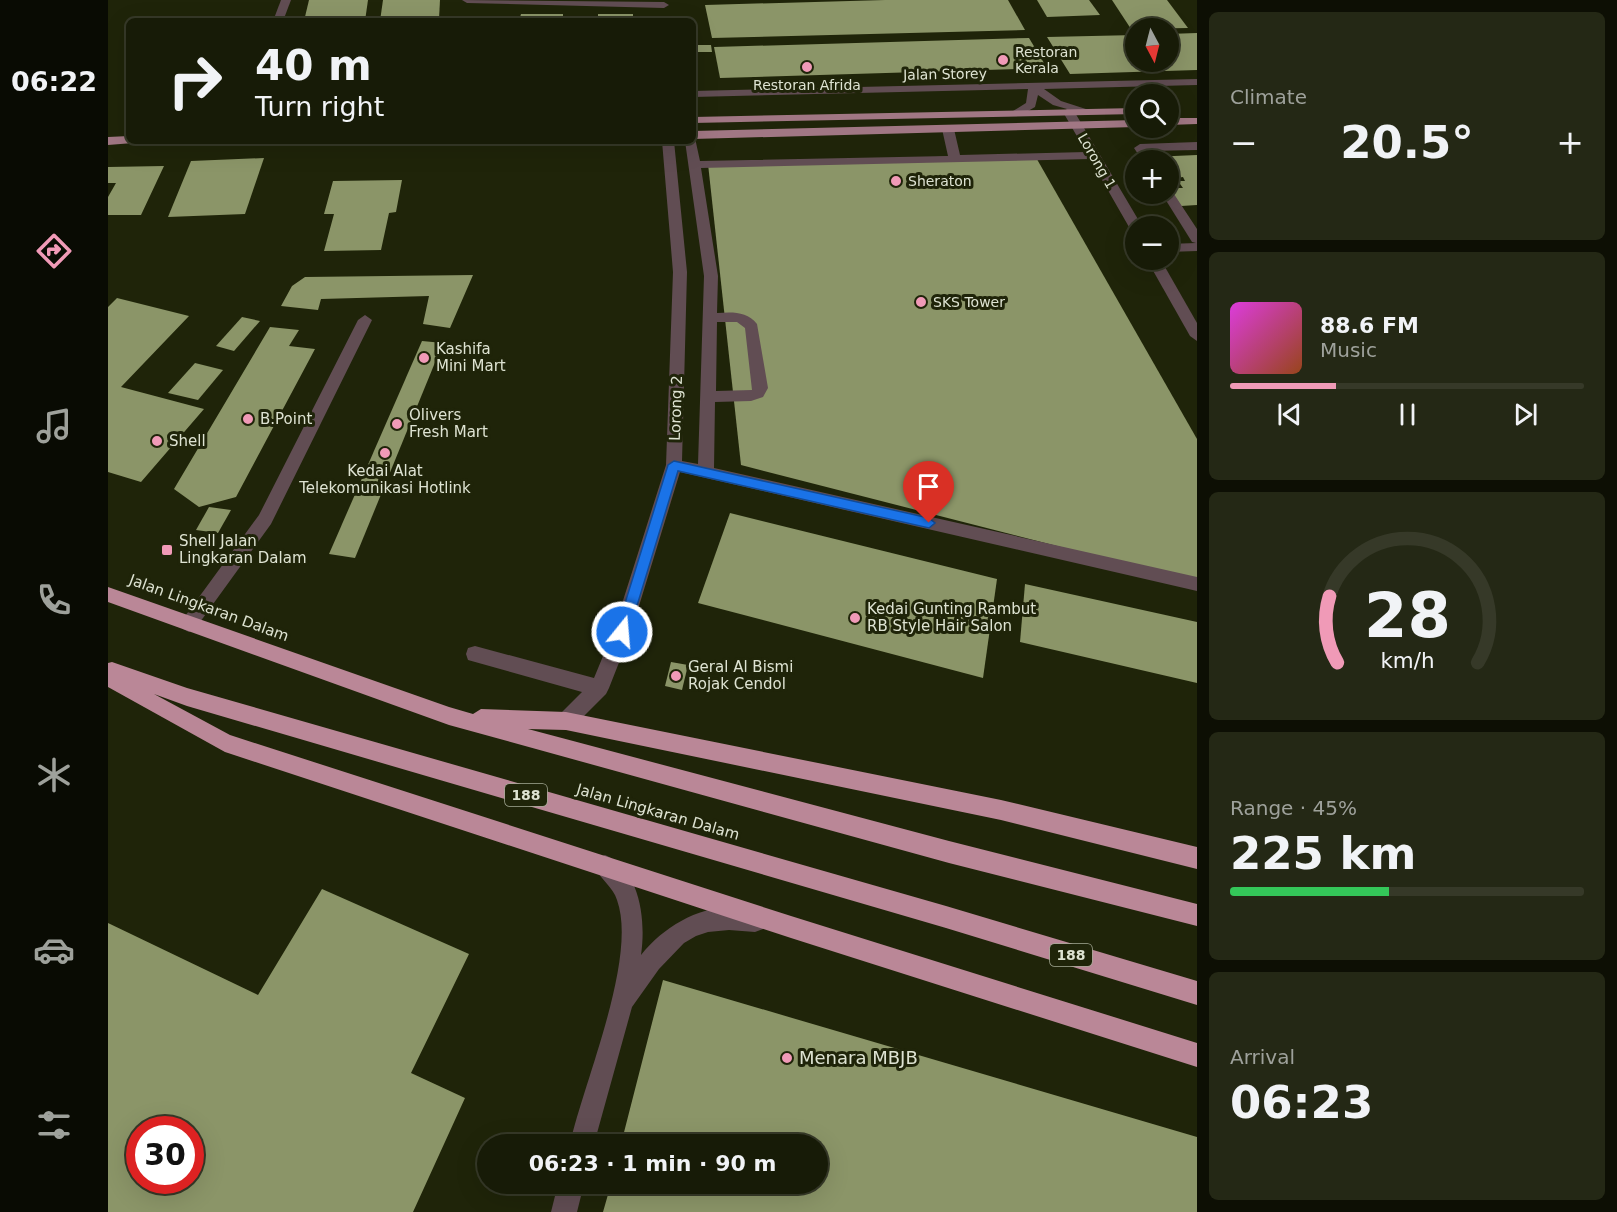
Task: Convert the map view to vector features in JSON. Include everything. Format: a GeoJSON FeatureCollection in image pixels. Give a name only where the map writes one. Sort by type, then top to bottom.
{"type":"FeatureCollection","features":[{"type":"Feature","properties":{"kind":"highway","name":"Jalan Lingkaran Dalam"},"geometry":{"type":"LineString","coordinates":[[108,594],[449,717],[949,852],[1197,915]]}},
{"type":"Feature","properties":{"kind":"highway","name":"Jalan Lingkaran Dalam"},"geometry":{"type":"LineString","coordinates":[[108,668],[187,697],[946,917],[1197,993]]}},
{"type":"Feature","properties":{"kind":"highway"},"geometry":{"type":"LineString","coordinates":[[108,677],[184,722],[225,743],[791,927],[1197,1055]]}},
{"type":"Feature","properties":{"kind":"highway"},"geometry":{"type":"LineString","coordinates":[[449,717],[566,721],[1001,810],[1197,858]]}},
{"type":"Feature","properties":{"kind":"main road"},"geometry":{"type":"LineString","coordinates":[[1179,110],[1197,109]]}},
{"type":"Feature","properties":{"kind":"main road"},"geometry":{"type":"LineString","coordinates":[[696,120],[1125,111]]}},
{"type":"Feature","properties":{"kind":"main road"},"geometry":{"type":"LineString","coordinates":[[1179,122],[1197,121]]}},
{"type":"Feature","properties":{"kind":"main road"},"geometry":{"type":"LineString","coordinates":[[696,135],[1125,123]]}},
{"type":"Feature","properties":{"kind":"main road"},"geometry":{"type":"LineString","coordinates":[[108,141],[126,140]]}},
{"type":"Feature","properties":{"kind":"street"},"geometry":{"type":"LineString","coordinates":[[279,18],[286,0]]}},
{"type":"Feature","properties":{"kind":"street"},"geometry":{"type":"LineString","coordinates":[[466,0],[664,6]]}},
{"type":"Feature","properties":{"kind":"street","name":"Jalan Storey"},"geometry":{"type":"LineString","coordinates":[[696,94],[1197,82]]}},
{"type":"Feature","properties":{"kind":"street"},"geometry":{"type":"LineString","coordinates":[[1017,113],[1031,105],[1034,87],[1062,105],[1090,112]]}},
{"type":"Feature","properties":{"kind":"street","name":"Lorong 1"},"geometry":{"type":"LineString","coordinates":[[1069,112],[1130,216]]}},
{"type":"Feature","properties":{"kind":"street"},"geometry":{"type":"LineString","coordinates":[[948,129],[956,159]]}},
{"type":"Feature","properties":{"kind":"street","name":"Lorong 2"},"geometry":{"type":"LineString","coordinates":[[566,721],[599,688],[622,632],[674,465],[680,272],[668,144]]}},
{"type":"Feature","properties":{"kind":"street"},"geometry":{"type":"LineString","coordinates":[[691,144],[711,276],[706,472]]}},
{"type":"Feature","properties":{"kind":"street"},"geometry":{"type":"LineString","coordinates":[[1141,150],[1140,148],[1197,146]]}},
{"type":"Feature","properties":{"kind":"street"},"geometry":{"type":"LineString","coordinates":[[694,165],[1094,155]]}},
{"type":"Feature","properties":{"kind":"street"},"geometry":{"type":"LineString","coordinates":[[1174,204],[1197,239]]}},
{"type":"Feature","properties":{"kind":"street"},"geometry":{"type":"LineString","coordinates":[[1179,248],[1197,247]]}},
{"type":"Feature","properties":{"kind":"street"},"geometry":{"type":"LineString","coordinates":[[1160,270],[1197,336]]}},
{"type":"Feature","properties":{"kind":"street"},"geometry":{"type":"LineString","coordinates":[[708,397],[751,396],[758,393],[760,388],[752,327],[748,321],[743,317],[710,318]]}},
{"type":"Feature","properties":{"kind":"street"},"geometry":{"type":"LineString","coordinates":[[189,624],[265,519],[365,320]]}},
{"type":"Feature","properties":{"kind":"street"},"geometry":{"type":"LineString","coordinates":[[674,465],[1197,584]]}},
{"type":"Feature","properties":{"kind":"street"},"geometry":{"type":"LineString","coordinates":[[475,654],[599,688]]}},
{"type":"Feature","properties":{"kind":"street"},"geometry":{"type":"LineString","coordinates":[[585,1134],[622,1002],[632,943],[627,896],[605,866]]}},
{"type":"Feature","properties":{"kind":"street"},"geometry":{"type":"LineString","coordinates":[[622,1002],[657,950],[679,932],[705,919],[735,919],[791,927]]}},
{"type":"Feature","properties":{"kind":"street"},"geometry":{"type":"LineString","coordinates":[[564,1212],[569,1194]]}},
{"type":"Feature","properties":{"kind":"building"},"geometry":{"type":"Polygon","coordinates":[[[309,0],[368,0],[365,18],[305,18],[309,0]]]}},
{"type":"Feature","properties":{"kind":"building"},"geometry":{"type":"Polygon","coordinates":[[[383,0],[440,0],[439,18],[380,18],[383,0]]]}},
{"type":"Feature","properties":{"kind":"building"},"geometry":{"type":"Polygon","coordinates":[[[885,0],[1008,0],[1025,30],[712,38],[705,5],[885,0]]]}},
{"type":"Feature","properties":{"kind":"building"},"geometry":{"type":"Polygon","coordinates":[[[1037,0],[1089,0],[1100,15],[1047,17],[1037,0]]]}},
{"type":"Feature","properties":{"kind":"building"},"geometry":{"type":"Polygon","coordinates":[[[1112,0],[1167,0],[1188,28],[1179,28],[1179,18],[1125,18],[1125,20],[1112,0]]]}},
{"type":"Feature","properties":{"kind":"building"},"geometry":{"type":"Polygon","coordinates":[[[521,14],[563,14],[563,18],[520,18],[521,14]]]}},
{"type":"Feature","properties":{"kind":"building"},"geometry":{"type":"Polygon","coordinates":[[[598,14],[633,14],[633,18],[598,18],[598,14]]]}},
{"type":"Feature","properties":{"kind":"building"},"geometry":{"type":"Polygon","coordinates":[[[1197,33],[1197,70],[1179,71],[1179,34],[1197,33]]]}},
{"type":"Feature","properties":{"kind":"building"},"geometry":{"type":"Polygon","coordinates":[[[1125,35],[1125,72],[1134,72],[1070,74],[1047,37],[1125,35]]]}},
{"type":"Feature","properties":{"kind":"building"},"geometry":{"type":"Polygon","coordinates":[[[1029,38],[1047,68],[720,78],[714,47],[1029,38]]]}},
{"type":"Feature","properties":{"kind":"building"},"geometry":{"type":"Polygon","coordinates":[[[696,45],[711,45],[712,52],[696,52],[696,45]]]}},
{"type":"Feature","properties":{"kind":"building","name":"SKS Tower"},"geometry":{"type":"Polygon","coordinates":[[[1034,154],[1197,439],[1197,582],[741,465],[708,164],[1034,154]]]}},
{"type":"Feature","properties":{"kind":"building"},"geometry":{"type":"Polygon","coordinates":[[[1197,155],[1197,205],[1181,206],[1179,203],[1179,188],[1183,188],[1179,181],[1185,181],[1183,177],[1179,178],[1179,156],[1197,155]]]}},
{"type":"Feature","properties":{"kind":"building"},"geometry":{"type":"Polygon","coordinates":[[[264,158],[245,214],[168,217],[191,161],[264,158]]]}},
{"type":"Feature","properties":{"kind":"building"},"geometry":{"type":"Polygon","coordinates":[[[164,166],[141,215],[108,215],[108,197],[116,183],[108,183],[108,167],[164,166]]]}},
{"type":"Feature","properties":{"kind":"building"},"geometry":{"type":"Polygon","coordinates":[[[402,180],[396,212],[389,213],[381,250],[324,251],[334,214],[324,214],[333,181],[402,180]]]}},
{"type":"Feature","properties":{"kind":"building"},"geometry":{"type":"Polygon","coordinates":[[[473,275],[450,328],[423,324],[429,296],[321,299],[318,310],[281,306],[292,286],[305,277],[473,275]]]}},
{"type":"Feature","properties":{"kind":"building"},"geometry":{"type":"Polygon","coordinates":[[[117,298],[189,316],[121,387],[204,409],[141,482],[108,472],[108,307],[117,298]]]}},
{"type":"Feature","properties":{"kind":"building"},"geometry":{"type":"Polygon","coordinates":[[[242,317],[260,321],[234,351],[216,346],[242,317]]]}},
{"type":"Feature","properties":{"kind":"building"},"geometry":{"type":"Polygon","coordinates":[[[270,327],[299,330],[289,346],[315,349],[236,497],[199,507],[174,489],[270,327]]]}},
{"type":"Feature","properties":{"kind":"building"},"geometry":{"type":"Polygon","coordinates":[[[422,341],[443,343],[355,558],[329,554],[422,341]]]}},
{"type":"Feature","properties":{"kind":"building"},"geometry":{"type":"Polygon","coordinates":[[[195,363],[223,370],[198,400],[168,393],[195,363]]]}},
{"type":"Feature","properties":{"kind":"building"},"geometry":{"type":"Polygon","coordinates":[[[209,507],[231,510],[218,533],[196,530],[209,507]]]}},
{"type":"Feature","properties":{"kind":"building"},"geometry":{"type":"Polygon","coordinates":[[[730,513],[997,579],[983,678],[698,603],[730,513]]]}},
{"type":"Feature","properties":{"kind":"building"},"geometry":{"type":"Polygon","coordinates":[[[1025,584],[1197,622],[1197,683],[1020,642],[1025,584]]]}},
{"type":"Feature","properties":{"kind":"building"},"geometry":{"type":"Polygon","coordinates":[[[671,662],[688,665],[682,690],[665,686],[671,662]]]}},
{"type":"Feature","properties":{"kind":"building"},"geometry":{"type":"Polygon","coordinates":[[[322,889],[469,954],[411,1073],[465,1098],[413,1212],[108,1212],[108,923],[258,995],[322,889]]]}},
{"type":"Feature","properties":{"kind":"building","name":"Menara MBJB"},"geometry":{"type":"Polygon","coordinates":[[[663,980],[1197,1137],[1197,1212],[603,1212],[608,1194],[828,1194],[828,1134],[624,1134],[663,980]]]}},
{"type":"Feature","properties":{"kind":"place","name":"Restoran Kerala"},"geometry":{"type":"Point","coordinates":[1003,60]}},
{"type":"Feature","properties":{"kind":"place","name":"Restoran Afrida"},"geometry":{"type":"Point","coordinates":[807,67]}},
{"type":"Feature","properties":{"kind":"place","name":"Sheraton"},"geometry":{"type":"Point","coordinates":[896,181]}},
{"type":"Feature","properties":{"kind":"place","name":"SKS Tower"},"geometry":{"type":"Point","coordinates":[921,302]}},
{"type":"Feature","properties":{"kind":"place","name":"Kashifa Mini Mart"},"geometry":{"type":"Point","coordinates":[424,358]}},
{"type":"Feature","properties":{"kind":"place","name":"B.Point"},"geometry":{"type":"Point","coordinates":[248,419]}},
{"type":"Feature","properties":{"kind":"place","name":"Olivers Fresh Mart"},"geometry":{"type":"Point","coordinates":[397,424]}},
{"type":"Feature","properties":{"kind":"place","name":"Shell"},"geometry":{"type":"Point","coordinates":[157,441]}},
{"type":"Feature","properties":{"kind":"place","name":"Kedai Alat Telekomunikasi Hotlink"},"geometry":{"type":"Point","coordinates":[385,453]}},
{"type":"Feature","properties":{"kind":"place","name":"Shell Jalan Lingkaran Dalam"},"geometry":{"type":"Point","coordinates":[167,550]}},
{"type":"Feature","properties":{"kind":"place","name":"Kedai Gunting Rambut RB Style Hair Salon"},"geometry":{"type":"Point","coordinates":[855,618]}},
{"type":"Feature","properties":{"kind":"place","name":"Geral Al Bismi Rojak Cendol"},"geometry":{"type":"Point","coordinates":[676,676]}},
{"type":"Feature","properties":{"kind":"place","name":"Menara MBJB"},"geometry":{"type":"Point","coordinates":[787,1058]}},
{"type":"Feature","properties":{"kind":"route"},"geometry":{"type":"LineString","coordinates":[[622,632],[674,465],[929,523]]}}]}
